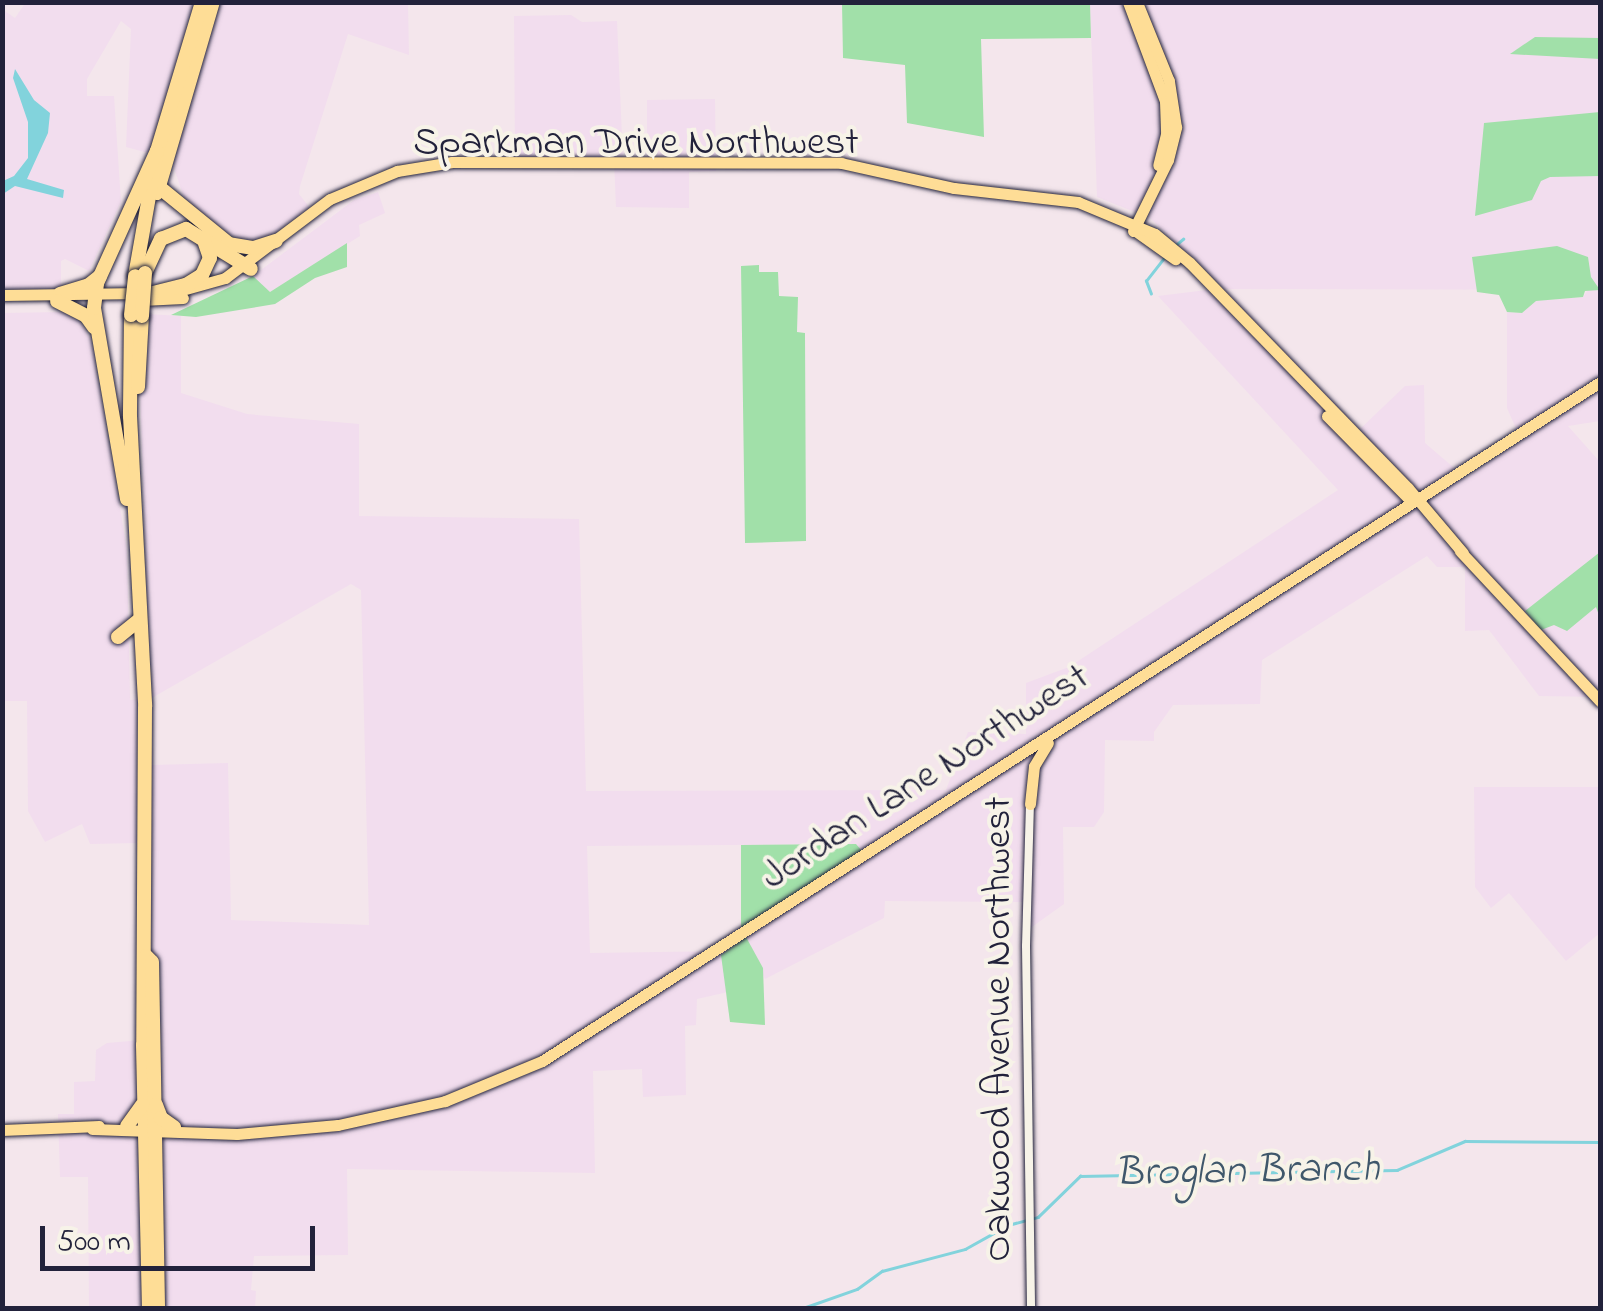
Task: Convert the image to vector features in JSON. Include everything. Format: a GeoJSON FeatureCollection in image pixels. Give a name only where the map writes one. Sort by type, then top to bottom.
{"type":"FeatureCollection","features":[{"type":"Feature","properties":{"kind":"highway"},"geometry":{"type":"LineString","coordinates":[[137,577],[122,463],[97,332],[97,297],[100,275],[157,151],[202,2]]}},
{"type":"Feature","properties":{"kind":"highway"},"geometry":{"type":"LineString","coordinates":[[140,274],[158,187],[213,2]]}},
{"type":"Feature","properties":{"kind":"highway"},"geometry":{"type":"LineString","coordinates":[[134,438],[138,397],[136,316],[157,151]]}},
{"type":"Feature","properties":{"kind":"highway"},"geometry":{"type":"LineString","coordinates":[[158,187],[228,244],[248,266]]}},
{"type":"Feature","properties":{"kind":"highway"},"geometry":{"type":"LineString","coordinates":[[140,274],[167,233],[186,229],[248,266]]}},
{"type":"Feature","properties":{"kind":"highway"},"geometry":{"type":"LineString","coordinates":[[153,293],[186,285],[202,275],[210,258],[203,237]]}},
{"type":"Feature","properties":{"kind":"highway"},"geometry":{"type":"LineString","coordinates":[[228,244],[254,248],[276,242]]}},
{"type":"Feature","properties":{"kind":"highway"},"geometry":{"type":"LineString","coordinates":[[58,298],[89,285],[100,275]]}},
{"type":"Feature","properties":{"kind":"highway"},"geometry":{"type":"LineString","coordinates":[[58,298],[86,316],[97,332]]}},
{"type":"Feature","properties":{"kind":"highway"},"geometry":{"type":"LineString","coordinates":[[136,316],[129,347],[139,650],[143,656],[146,955],[152,962],[149,1308]]}},
{"type":"Feature","properties":{"kind":"highway"},"geometry":{"type":"LineString","coordinates":[[129,347],[133,391],[138,397]]}},
{"type":"Feature","properties":{"kind":"highway"},"geometry":{"type":"LineString","coordinates":[[118,637],[138,621]]}},
{"type":"Feature","properties":{"kind":"highway"},"geometry":{"type":"LineString","coordinates":[[150,1100],[174,1130],[162,1142],[127,1129],[150,1100]]}},
{"type":"Feature","properties":{"kind":"highway"},"geometry":{"type":"LineString","coordinates":[[150,1137],[158,1308]]}},
{"type":"Feature","properties":{"kind":"main road"},"geometry":{"type":"LineString","coordinates":[[1128,2],[1162,90],[1166,113],[1162,156],[1146,200],[1145,218],[1155,234]]}},
{"type":"Feature","properties":{"kind":"main road"},"geometry":{"type":"LineString","coordinates":[[1132,226],[1172,148],[1176,116],[1169,81],[1138,2]]}},
{"type":"Feature","properties":{"kind":"main road","name":"Sparkman Drive Northwest"},"geometry":{"type":"LineString","coordinates":[[2,298],[194,297],[248,266],[340,198],[422,165],[840,162],[954,188],[1064,200],[1102,210],[1132,226],[1194,276],[1397,488],[1415,501]]}},
{"type":"Feature","properties":{"kind":"main road","name":"Sparkman Drive Northwest"},"geometry":{"type":"LineString","coordinates":[[390,176],[458,169],[844,170],[955,195],[1070,208],[1155,234],[1190,263],[1600,701]]}},
{"type":"Feature","properties":{"kind":"main road","name":"Sparkman Drive Northwest"},"geometry":{"type":"LineString","coordinates":[[97,297],[198,289],[248,266],[330,199],[340,198]]}},
{"type":"Feature","properties":{"kind":"main road"},"geometry":{"type":"LineString","coordinates":[[1102,210],[1126,211],[1146,200]]}},
{"type":"Feature","properties":{"kind":"main road","name":"Jordan Lane Northwest"},"geometry":{"type":"LineString","coordinates":[[2,1130],[127,1129],[150,1137],[174,1130],[248,1130],[374,1119],[451,1099],[533,1066],[598,1029],[1600,382]]}},
{"type":"Feature","properties":{"kind":"main road"},"geometry":{"type":"LineString","coordinates":[[1397,488],[1395,514],[1432,520],[1430,505],[1436,488]]}},
{"type":"Feature","properties":{"kind":"main road"},"geometry":{"type":"LineString","coordinates":[[1030,804],[1034,766],[1060,730]]}},
{"type":"Feature","properties":{"kind":"main road"},"geometry":{"type":"LineString","coordinates":[[1006,766],[1019,768],[1029,781]]}},
{"type":"Feature","properties":{"kind":"street","name":"Oakwood Avenue Northwest"},"geometry":{"type":"LineString","coordinates":[[1030,750],[1031,1308]]}},
{"type":"Feature","properties":{"kind":"shaded area"},"geometry":{"type":"Polygon","coordinates":[[[26,2],[408,3],[409,55],[348,34],[300,186],[299,194],[310,208],[265,242],[250,244],[223,231],[185,201],[171,159],[126,147],[131,29],[121,21],[87,79],[87,96],[114,96],[121,202],[89,271],[65,259],[61,261],[61,289],[3,291],[2,9],[15,18],[26,2]]]}},
{"type":"Feature","properties":{"kind":"shaded area"},"geometry":{"type":"Polygon","coordinates":[[[1090,3],[1600,3],[1600,421],[1568,426],[1600,462],[1600,697],[1539,696],[1489,630],[1465,631],[1465,567],[1437,567],[1427,556],[1262,660],[1260,704],[1173,705],[1154,732],[1154,741],[1105,740],[1104,812],[1094,827],[1063,827],[1064,904],[1022,934],[1022,902],[885,901],[884,918],[765,979],[741,930],[856,844],[587,846],[590,953],[727,951],[721,955],[728,992],[697,999],[696,1025],[685,1026],[686,1095],[643,1097],[642,1069],[593,1071],[595,1173],[347,1169],[348,1255],[254,1256],[251,1290],[256,1291],[255,1308],[89,1308],[88,1177],[60,1177],[58,1114],[74,1114],[74,1082],[95,1081],[96,1050],[107,1043],[142,1040],[137,843],[90,844],[82,824],[45,842],[28,811],[27,701],[3,701],[3,313],[62,312],[80,321],[92,342],[127,550],[130,700],[150,698],[140,388],[146,314],[181,316],[181,393],[247,414],[359,424],[359,516],[579,519],[586,791],[946,790],[968,732],[1026,734],[1026,683],[1069,667],[1338,490],[1158,296],[1223,288],[1150,218],[1097,197],[1090,3]],[[1225,289],[1360,429],[1405,386],[1424,385],[1425,443],[1466,478],[1521,440],[1507,408],[1507,312],[1522,313],[1535,301],[1583,297],[1588,290],[1225,289]],[[351,584],[150,699],[152,765],[228,763],[231,920],[369,925],[361,590],[351,584]]]}},
{"type":"Feature","properties":{"kind":"shaded area"},"geometry":{"type":"Polygon","coordinates":[[[571,15],[582,22],[617,21],[623,160],[647,160],[647,100],[715,99],[716,171],[689,172],[689,208],[616,207],[614,160],[515,159],[514,16],[571,15]]]}},
{"type":"Feature","properties":{"kind":"shaded area"},"geometry":{"type":"Polygon","coordinates":[[[378,192],[385,213],[359,225],[360,236],[270,292],[261,287],[253,276],[354,200],[378,192]]]}},
{"type":"Feature","properties":{"kind":"shaded area"},"geometry":{"type":"Polygon","coordinates":[[[1474,787],[1600,787],[1600,933],[1566,961],[1509,893],[1491,908],[1475,887],[1474,787]]]}},
{"type":"Feature","properties":{"kind":"green space"},"geometry":{"type":"Polygon","coordinates":[[[842,3],[1090,3],[1091,38],[981,39],[984,137],[907,123],[905,65],[843,58],[842,3]]]}},
{"type":"Feature","properties":{"kind":"green space"},"geometry":{"type":"Polygon","coordinates":[[[1535,37],[1600,38],[1600,59],[1510,54],[1535,37]]]}},
{"type":"Feature","properties":{"kind":"green space"},"geometry":{"type":"Polygon","coordinates":[[[1600,112],[1600,176],[1550,177],[1541,181],[1532,200],[1475,216],[1484,123],[1600,112]]]}},
{"type":"Feature","properties":{"kind":"green space"},"geometry":{"type":"Polygon","coordinates":[[[347,243],[347,267],[315,278],[275,304],[196,317],[171,315],[253,276],[270,292],[347,243]]]}},
{"type":"Feature","properties":{"kind":"green space"},"geometry":{"type":"Polygon","coordinates":[[[1557,246],[1588,257],[1591,277],[1600,290],[1585,291],[1583,297],[1536,301],[1522,313],[1507,312],[1499,295],[1477,292],[1472,257],[1557,246]]]}},
{"type":"Feature","properties":{"kind":"green space"},"geometry":{"type":"Polygon","coordinates":[[[759,265],[759,272],[778,272],[779,296],[798,297],[797,332],[805,333],[806,541],[745,543],[741,266],[759,265]]]}},
{"type":"Feature","properties":{"kind":"green space"},"geometry":{"type":"Polygon","coordinates":[[[1600,552],[1600,618],[1596,607],[1567,631],[1554,625],[1541,630],[1525,611],[1600,552]]]}},
{"type":"Feature","properties":{"kind":"green space"},"geometry":{"type":"Polygon","coordinates":[[[856,844],[862,851],[741,930],[741,845],[856,844]]]}},
{"type":"Feature","properties":{"kind":"green space"},"geometry":{"type":"Polygon","coordinates":[[[746,937],[763,968],[765,1025],[730,1022],[721,955],[746,937]]]}},
{"type":"Feature","properties":{"kind":"water"},"geometry":{"type":"Polygon","coordinates":[[[15,69],[34,100],[50,113],[48,133],[27,179],[64,190],[63,198],[15,186],[3,194],[3,181],[14,176],[28,158],[28,122],[13,78],[15,69]]]}},
{"type":"Feature","properties":{"kind":"waterway"},"geometry":{"type":"LineString","coordinates":[[1177,244],[1183,239]]}},
{"type":"Feature","properties":{"kind":"waterway"},"geometry":{"type":"LineString","coordinates":[[1151,294],[1146,281],[1164,258]]}},
{"type":"Feature","properties":{"kind":"waterway","name":"Broglan Branch"},"geometry":{"type":"LineString","coordinates":[[803,1308],[857,1289],[882,1271],[965,1249],[1008,1225],[1038,1217],[1080,1176],[1397,1170],[1465,1141],[1600,1142]]}}]}
